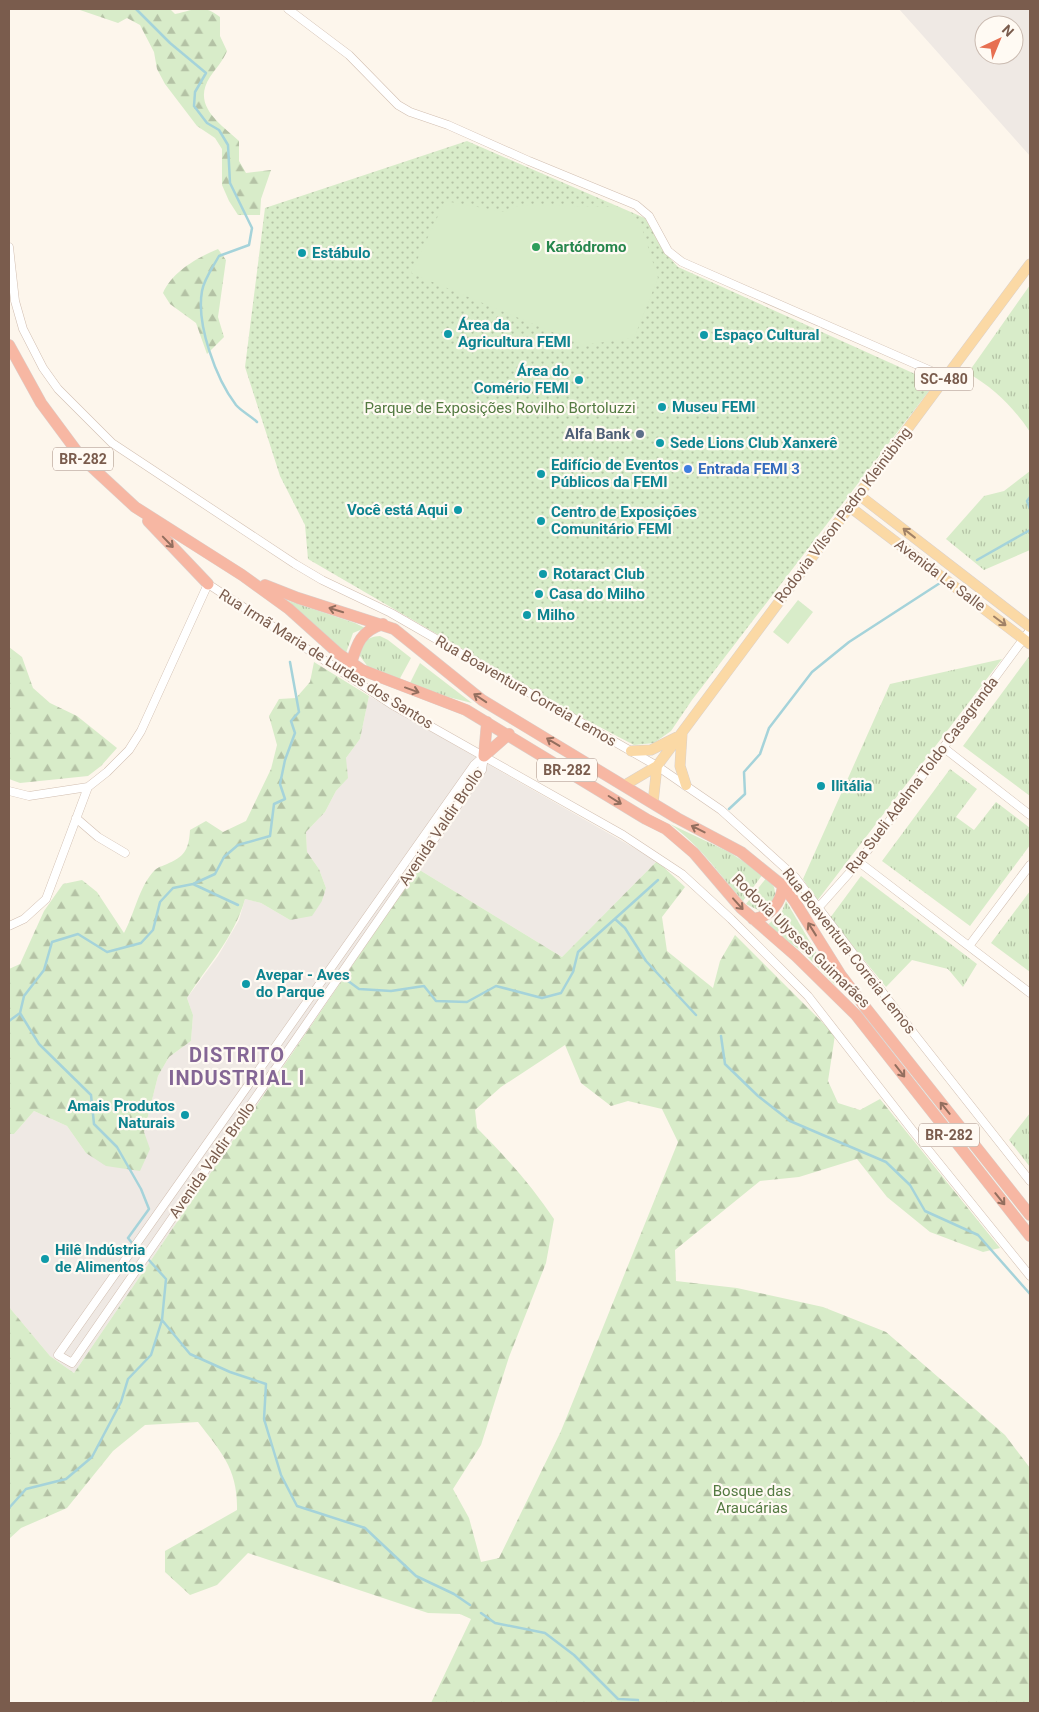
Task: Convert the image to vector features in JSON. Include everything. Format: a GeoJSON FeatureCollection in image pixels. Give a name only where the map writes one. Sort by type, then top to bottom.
{"type":"FeatureCollection","features":[{"type":"Feature","properties":{"kind":"highway","name":"Rodovia Ulysses Guimarães"},"geometry":{"type":"LineString","coordinates":[[9,345],[41,403],[75,450],[134,507],[242,575],[289,609],[351,664],[376,678],[466,710],[509,734],[646,819],[666,829],[694,853],[741,908],[796,956],[856,1015],[1030,1236]]}},
{"type":"Feature","properties":{"kind":"highway"},"geometry":{"type":"LineString","coordinates":[[134,507],[208,584]]}},
{"type":"Feature","properties":{"kind":"highway","name":"Rodovia Ulysses Guimarães"},"geometry":{"type":"LineString","coordinates":[[242,575],[290,596],[383,624],[408,638],[456,681],[482,700],[677,818],[741,852],[783,886],[860,1001],[1030,1214]]}},
{"type":"Feature","properties":{"kind":"highway"},"geometry":{"type":"LineString","coordinates":[[351,664],[363,635],[383,624]]}},
{"type":"Feature","properties":{"kind":"highway"},"geometry":{"type":"LineString","coordinates":[[484,756],[487,722]]}},
{"type":"Feature","properties":{"kind":"highway"},"geometry":{"type":"LineString","coordinates":[[484,756],[509,734]]}},
{"type":"Feature","properties":{"kind":"highway"},"geometry":{"type":"LineString","coordinates":[[753,919],[761,918],[772,910],[780,898],[783,886]]}},
{"type":"Feature","properties":{"kind":"main road","name":"Rodovia Vilson Pedro Kleinübing"},"geometry":{"type":"LineString","coordinates":[[625,785],[657,766],[1030,264]]}},
{"type":"Feature","properties":{"kind":"main road","name":"Avenida La Salle"},"geometry":{"type":"LineString","coordinates":[[859,495],[1030,629]]}},
{"type":"Feature","properties":{"kind":"main road","name":"Avenida La Salle"},"geometry":{"type":"LineString","coordinates":[[850,507],[1027,641]]}},
{"type":"Feature","properties":{"kind":"main road"},"geometry":{"type":"LineString","coordinates":[[631,751],[651,750],[682,733]]}},
{"type":"Feature","properties":{"kind":"main road"},"geometry":{"type":"LineString","coordinates":[[682,733],[680,766],[686,785]]}},
{"type":"Feature","properties":{"kind":"main road"},"geometry":{"type":"LineString","coordinates":[[653,802],[657,766]]}},
{"type":"Feature","properties":{"kind":"street"},"geometry":{"type":"LineString","coordinates":[[288,9],[349,56],[398,105],[410,112],[448,125],[636,205],[649,216],[668,251],[682,262],[945,378]]}},
{"type":"Feature","properties":{"kind":"street","name":"Rua Boaventura Correia Lemos"},"geometry":{"type":"LineString","coordinates":[[9,247],[18,310],[23,329],[43,368],[58,389],[112,443],[302,568],[391,613],[657,766],[721,810],[795,876],[1030,1181]]}},
{"type":"Feature","properties":{"kind":"street"},"geometry":{"type":"LineString","coordinates":[[9,791],[29,796],[88,787],[107,772],[129,750],[141,731],[208,584]]}},
{"type":"Feature","properties":{"kind":"street","name":"Rua Irmã Maria de Lurdes dos Santos"},"geometry":{"type":"LineString","coordinates":[[208,584],[391,704],[484,756],[660,859],[682,874],[731,919],[808,996],[913,1131],[1030,1276]]}},
{"type":"Feature","properties":{"kind":"street","name":"Rua Sueli Adelma Toldo Casagranda"},"geometry":{"type":"LineString","coordinates":[[818,908],[859,862],[1027,641],[1030,629]]}},
{"type":"Feature","properties":{"kind":"street"},"geometry":{"type":"LineString","coordinates":[[944,748],[1030,815]]}},
{"type":"Feature","properties":{"kind":"street","name":"Avenida Valdir Brollo"},"geometry":{"type":"LineString","coordinates":[[484,756],[482,770],[72,1363],[58,1354],[474,765],[484,756]]}},
{"type":"Feature","properties":{"kind":"street"},"geometry":{"type":"LineString","coordinates":[[9,925],[24,919],[46,899],[88,787]]}},
{"type":"Feature","properties":{"kind":"street"},"geometry":{"type":"LineString","coordinates":[[76,818],[98,837],[125,853]]}},
{"type":"Feature","properties":{"kind":"street"},"geometry":{"type":"LineString","coordinates":[[859,862],[1030,993]]}},
{"type":"Feature","properties":{"kind":"street"},"geometry":{"type":"LineString","coordinates":[[969,946],[1030,865]]}},
{"type":"Feature","properties":{"kind":"shaded area"},"geometry":{"type":"Polygon","coordinates":[[[899,9],[1030,9],[1030,156],[899,9]]]}},
{"type":"Feature","properties":{"kind":"shaded area"},"geometry":{"type":"Polygon","coordinates":[[[369,696],[657,861],[562,957],[418,869],[74,1373],[50,1356],[9,1307],[9,1134],[14,1134],[34,1111],[67,1126],[86,1153],[144,1132],[158,1076],[169,1057],[191,1041],[193,1015],[187,998],[218,956],[239,920],[245,899],[261,903],[290,920],[322,901],[326,888],[319,869],[307,852],[306,832],[325,812],[336,791],[346,780],[346,758],[360,739],[369,696]]]}},
{"type":"Feature","properties":{"kind":"green space"},"geometry":{"type":"Polygon","coordinates":[[[77,9],[170,9],[175,14],[203,9],[220,17],[220,36],[227,51],[205,87],[204,97],[206,106],[211,114],[239,141],[239,161],[246,173],[271,170],[261,199],[260,215],[238,215],[229,201],[222,185],[222,149],[215,138],[197,126],[165,84],[157,69],[154,52],[140,25],[127,18],[118,23],[77,9]]]}},
{"type":"Feature","properties":{"kind":"green space","name":"Parque de Exposições Rovilho Bortoluzzi"},"geometry":{"type":"Polygon","coordinates":[[[467,141],[647,219],[668,256],[678,267],[935,383],[692,700],[671,731],[654,743],[634,745],[573,713],[308,559],[305,525],[280,476],[245,367],[265,208],[467,141]]]}},
{"type":"Feature","properties":{"kind":"green space","name":"Kartódromo"},"geometry":{"type":"Polygon","coordinates":[[[445,201],[505,212],[520,205],[619,207],[640,222],[658,278],[634,338],[583,345],[411,273],[445,201]]]}},
{"type":"Feature","properties":{"kind":"green space"},"geometry":{"type":"Polygon","coordinates":[[[218,249],[226,260],[218,317],[224,337],[207,354],[196,323],[170,304],[163,293],[167,285],[186,266],[218,249]]]}},
{"type":"Feature","properties":{"kind":"green space"},"geometry":{"type":"Polygon","coordinates":[[[1030,285],[1030,432],[1003,399],[968,373],[1030,285]]]}},
{"type":"Feature","properties":{"kind":"green space"},"geometry":{"type":"Polygon","coordinates":[[[1030,471],[1030,550],[984,570],[946,539],[984,496],[1004,491],[1030,471]]]}},
{"type":"Feature","properties":{"kind":"green space"},"geometry":{"type":"Polygon","coordinates":[[[280,598],[365,628],[353,633],[346,653],[280,598]]]}},
{"type":"Feature","properties":{"kind":"green space"},"geometry":{"type":"Polygon","coordinates":[[[798,600],[813,612],[788,644],[773,632],[798,600]]]}},
{"type":"Feature","properties":{"kind":"green space"},"geometry":{"type":"Polygon","coordinates":[[[380,636],[411,658],[398,682],[368,667],[360,656],[363,644],[368,639],[380,636]]]}},
{"type":"Feature","properties":{"kind":"green space"},"geometry":{"type":"Polygon","coordinates":[[[9,647],[22,657],[33,688],[50,703],[77,716],[117,748],[101,766],[88,776],[20,783],[9,779],[9,647]]]}},
{"type":"Feature","properties":{"kind":"green space"},"geometry":{"type":"Polygon","coordinates":[[[1030,655],[1030,796],[963,746],[1030,655]]]}},
{"type":"Feature","properties":{"kind":"green space"},"geometry":{"type":"Polygon","coordinates":[[[1002,659],[817,901],[803,879],[890,684],[1002,659]]]}},
{"type":"Feature","properties":{"kind":"green space"},"geometry":{"type":"Polygon","coordinates":[[[314,662],[369,696],[360,739],[346,758],[348,778],[336,791],[325,812],[306,832],[307,852],[319,869],[326,888],[322,901],[312,916],[290,920],[261,903],[245,899],[234,926],[220,951],[187,998],[193,1015],[191,1041],[169,1057],[158,1076],[144,1132],[150,1149],[140,1171],[106,1166],[86,1153],[67,1126],[34,1111],[14,1134],[9,1134],[9,969],[20,964],[44,911],[63,884],[82,880],[97,892],[124,933],[141,892],[150,876],[157,869],[183,854],[189,841],[190,830],[206,821],[223,832],[246,821],[271,769],[277,745],[269,716],[279,699],[296,698],[310,682],[314,662]]]}},
{"type":"Feature","properties":{"kind":"green space"},"geometry":{"type":"Polygon","coordinates":[[[420,663],[472,703],[408,687],[420,663]]]}},
{"type":"Feature","properties":{"kind":"green space"},"geometry":{"type":"Polygon","coordinates":[[[950,769],[977,789],[956,817],[974,830],[996,802],[1030,828],[1030,845],[970,926],[882,861],[950,769]]]}},
{"type":"Feature","properties":{"kind":"green space"},"geometry":{"type":"Polygon","coordinates":[[[670,824],[729,852],[763,874],[743,901],[700,851],[670,824]]]}},
{"type":"Feature","properties":{"kind":"green space","name":"Bosque das Araucárias"},"geometry":{"type":"Polygon","coordinates":[[[657,861],[685,887],[662,917],[667,951],[713,988],[720,961],[735,935],[835,1035],[828,1081],[838,1103],[860,1110],[880,1099],[1000,1248],[983,1252],[930,1232],[887,1197],[857,1159],[799,1177],[760,1181],[675,1250],[676,1281],[737,1288],[823,1307],[886,1332],[1005,1435],[1030,1468],[1030,1703],[431,1703],[471,1619],[460,1614],[428,1613],[248,1553],[217,1585],[190,1595],[165,1572],[165,1551],[237,1510],[235,1483],[227,1462],[198,1422],[145,1425],[113,1451],[67,1508],[21,1528],[9,1539],[9,1307],[50,1356],[74,1373],[418,869],[562,957],[657,861]],[[565,1045],[501,1087],[475,1110],[477,1128],[518,1172],[554,1219],[546,1263],[509,1357],[481,1445],[453,1489],[469,1518],[481,1562],[499,1558],[561,1431],[678,1142],[662,1109],[628,1101],[611,1106],[581,1083],[565,1045]]]}},
{"type":"Feature","properties":{"kind":"green space"},"geometry":{"type":"Polygon","coordinates":[[[861,876],[977,964],[963,987],[948,969],[912,960],[886,987],[830,918],[861,876]]]}},
{"type":"Feature","properties":{"kind":"green space"},"geometry":{"type":"Polygon","coordinates":[[[767,877],[774,887],[776,898],[765,910],[760,911],[746,904],[767,877]]]}},
{"type":"Feature","properties":{"kind":"green space"},"geometry":{"type":"Polygon","coordinates":[[[1030,891],[1030,972],[991,943],[1030,891]]]}},
{"type":"Feature","properties":{"kind":"green space"},"geometry":{"type":"Polygon","coordinates":[[[786,901],[836,986],[804,953],[766,926],[781,914],[786,901]]]}},
{"type":"Feature","properties":{"kind":"green space"},"geometry":{"type":"Polygon","coordinates":[[[1030,1113],[1030,1167],[1009,1140],[1030,1113]]]}},
{"type":"Feature","properties":{"kind":"waterway"},"geometry":{"type":"LineString","coordinates":[[136,9],[170,43],[206,73],[195,92],[194,106],[207,123],[219,130],[228,145],[230,183],[252,228],[249,245],[219,256],[209,273],[202,291],[202,319],[209,351],[221,381],[236,405],[257,422]]}},
{"type":"Feature","properties":{"kind":"waterway"},"geometry":{"type":"LineString","coordinates":[[1030,497],[1027,501],[1030,509]]}},
{"type":"Feature","properties":{"kind":"waterway"},"geometry":{"type":"LineString","coordinates":[[977,560],[1030,530]]}},
{"type":"Feature","properties":{"kind":"waterway"},"geometry":{"type":"LineString","coordinates":[[729,809],[745,794],[744,772],[760,754],[769,728],[812,672],[849,642],[940,583]]}},
{"type":"Feature","properties":{"kind":"waterway"},"geometry":{"type":"LineString","coordinates":[[9,1021],[20,1013],[24,996],[44,970],[52,942],[78,934],[107,952],[141,943],[153,930],[160,902],[173,888],[193,884],[215,874],[224,857],[238,845],[270,836],[274,804],[285,799],[280,784],[285,760],[295,733],[291,721],[299,712],[290,662]]}},
{"type":"Feature","properties":{"kind":"waterway"},"geometry":{"type":"LineString","coordinates":[[344,978],[359,989],[391,991],[424,986],[436,1001],[467,1002],[496,986],[542,998],[561,993],[573,972],[578,952],[658,880]]}},
{"type":"Feature","properties":{"kind":"waterway"},"geometry":{"type":"LineString","coordinates":[[193,884],[238,905]]}},
{"type":"Feature","properties":{"kind":"waterway"},"geometry":{"type":"LineString","coordinates":[[615,919],[625,928],[646,961],[696,1015]]}},
{"type":"Feature","properties":{"kind":"waterway"},"geometry":{"type":"LineString","coordinates":[[20,1013],[39,1044],[91,1095],[94,1124],[117,1147],[141,1189],[149,1209],[128,1238],[132,1243]]}},
{"type":"Feature","properties":{"kind":"waterway"},"geometry":{"type":"LineString","coordinates":[[721,1036],[725,1064],[758,1096],[790,1121],[886,1162],[910,1185],[925,1211],[978,1235],[1030,1294]]}},
{"type":"Feature","properties":{"kind":"waterway"},"geometry":{"type":"LineString","coordinates":[[148,1259],[166,1279],[162,1320],[190,1354],[230,1372],[266,1384],[264,1419],[281,1475],[297,1506],[365,1528],[416,1576],[454,1594],[470,1605]]}},
{"type":"Feature","properties":{"kind":"waterway"},"geometry":{"type":"LineString","coordinates":[[9,1508],[26,1489],[66,1479],[92,1457],[121,1402],[128,1379],[151,1355],[162,1320]]}},
{"type":"Feature","properties":{"kind":"waterway"},"geometry":{"type":"LineString","coordinates":[[481,1613],[495,1623],[545,1633],[574,1655],[618,1699],[638,1700]]}},
{"type":"Feature","properties":{"kind":"place","name":"Kartódromo"},"geometry":{"type":"Point","coordinates":[536,247]}},
{"type":"Feature","properties":{"kind":"place","name":"Estábulo"},"geometry":{"type":"Point","coordinates":[302,253]}},
{"type":"Feature","properties":{"kind":"place","name":"Área da Agricultura FEMI"},"geometry":{"type":"Point","coordinates":[448,334]}},
{"type":"Feature","properties":{"kind":"place","name":"Espaço Cultural"},"geometry":{"type":"Point","coordinates":[704,335]}},
{"type":"Feature","properties":{"kind":"place","name":"Área do Comério FEMI"},"geometry":{"type":"Point","coordinates":[579,380]}},
{"type":"Feature","properties":{"kind":"place","name":"Museu FEMI"},"geometry":{"type":"Point","coordinates":[662,407]}},
{"type":"Feature","properties":{"kind":"place","name":"Alfa Bank"},"geometry":{"type":"Point","coordinates":[640,434]}},
{"type":"Feature","properties":{"kind":"place","name":"Sede Lions Club Xanxerê"},"geometry":{"type":"Point","coordinates":[660,443]}},
{"type":"Feature","properties":{"kind":"place","name":"Entrada FEMI 3"},"geometry":{"type":"Point","coordinates":[688,469]}},
{"type":"Feature","properties":{"kind":"place","name":"Edifício de Eventos Públicos da FEMI"},"geometry":{"type":"Point","coordinates":[541,474]}},
{"type":"Feature","properties":{"kind":"place","name":"Você está Aqui"},"geometry":{"type":"Point","coordinates":[458,510]}},
{"type":"Feature","properties":{"kind":"place","name":"Centro de Exposições Comunitário FEMI"},"geometry":{"type":"Point","coordinates":[541,521]}},
{"type":"Feature","properties":{"kind":"place","name":"Rotaract Club"},"geometry":{"type":"Point","coordinates":[543,574]}},
{"type":"Feature","properties":{"kind":"place","name":"Casa do Milho"},"geometry":{"type":"Point","coordinates":[539,594]}},
{"type":"Feature","properties":{"kind":"place","name":"Milho"},"geometry":{"type":"Point","coordinates":[527,615]}},
{"type":"Feature","properties":{"kind":"place","name":"Ilitália"},"geometry":{"type":"Point","coordinates":[821,786]}},
{"type":"Feature","properties":{"kind":"place","name":"Avepar - Aves do Parque"},"geometry":{"type":"Point","coordinates":[246,984]}},
{"type":"Feature","properties":{"kind":"place","name":"Amais Produtos Naturais"},"geometry":{"type":"Point","coordinates":[185,1115]}},
{"type":"Feature","properties":{"kind":"place","name":"Hilê Indústria de Alimentos"},"geometry":{"type":"Point","coordinates":[45,1259]}},
{"type":"Feature","properties":{"kind":"district","name":"DISTRITO INDUSTRIAL I"},"geometry":{"type":"Point","coordinates":[237,1066]}}]}
